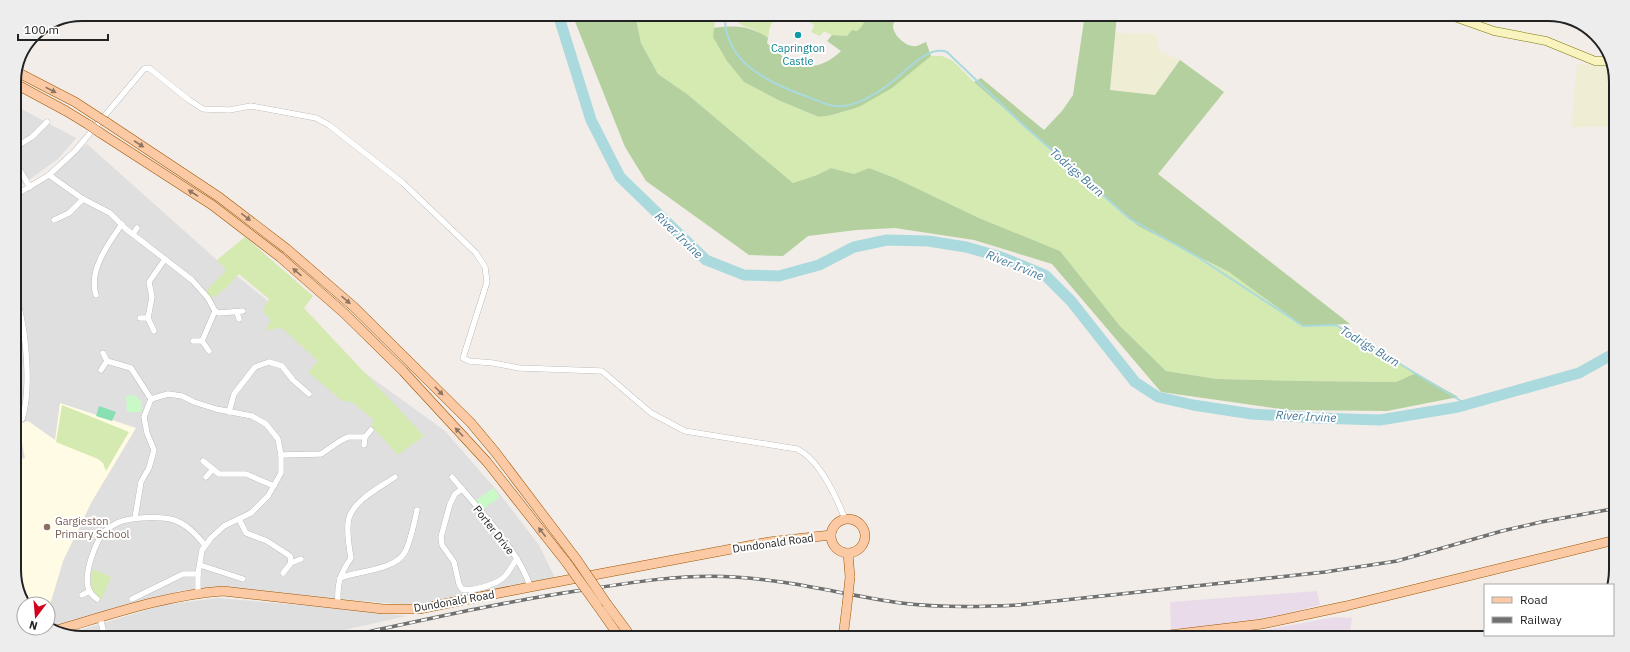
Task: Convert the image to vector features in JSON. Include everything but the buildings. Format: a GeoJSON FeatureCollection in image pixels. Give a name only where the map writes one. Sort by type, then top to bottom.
{"type":"FeatureCollection","features":[{"type":"Feature","properties":{"kind":"main road"},"geometry":{"type":"LineString","coordinates":[[22,74],[75,102],[220,197],[287,249],[354,307],[471,423],[496,453],[577,560],[627,631]]}},
{"type":"Feature","properties":{"kind":"main road"},"geometry":{"type":"LineString","coordinates":[[21,87],[66,111],[212,205],[280,257],[344,312],[403,371],[487,462],[566,562],[615,631]]}},
{"type":"Feature","properties":{"kind":"main road"},"geometry":{"type":"LineString","coordinates":[[845,519],[852,519],[858,522],[865,532],[863,544],[858,550],[848,553],[842,552],[836,548],[831,535],[835,524],[845,519]]}},
{"type":"Feature","properties":{"kind":"main road","name":"Dundonald Road"},"geometry":{"type":"LineString","coordinates":[[63,628],[198,593],[223,591],[383,609],[419,609],[769,542],[831,535]]}},
{"type":"Feature","properties":{"kind":"main road"},"geometry":{"type":"LineString","coordinates":[[1203,631],[1262,624],[1346,606],[1609,541]]}},
{"type":"Feature","properties":{"kind":"main road"},"geometry":{"type":"LineString","coordinates":[[844,631],[850,577],[848,553]]}},
{"type":"Feature","properties":{"kind":"street"},"geometry":{"type":"LineString","coordinates":[[1466,21],[1494,31],[1546,41],[1594,61],[1606,61]]}},
{"type":"Feature","properties":{"kind":"street"},"geometry":{"type":"LineString","coordinates":[[21,192],[49,175],[75,151],[144,69],[149,68],[188,100],[203,109],[229,110],[251,106],[316,118],[329,126],[403,183],[476,253],[485,267],[487,282],[463,358],[469,361],[493,363],[519,368],[602,371],[651,413],[685,431],[797,449],[807,454],[833,490],[845,519]]}},
{"type":"Feature","properties":{"kind":"street"},"geometry":{"type":"LineString","coordinates":[[21,144],[32,137],[47,122]]}},
{"type":"Feature","properties":{"kind":"street"},"geometry":{"type":"LineString","coordinates":[[21,172],[30,186]]}},
{"type":"Feature","properties":{"kind":"street"},"geometry":{"type":"LineString","coordinates":[[49,175],[83,199],[110,213],[133,234],[192,280],[208,298],[215,311],[219,313],[240,312],[239,319]]}},
{"type":"Feature","properties":{"kind":"street"},"geometry":{"type":"LineString","coordinates":[[54,220],[61,219],[83,199]]}},
{"type":"Feature","properties":{"kind":"street"},"geometry":{"type":"LineString","coordinates":[[96,294],[91,288],[101,257],[122,224]]}},
{"type":"Feature","properties":{"kind":"street"},"geometry":{"type":"LineString","coordinates":[[133,234],[137,228]]}},
{"type":"Feature","properties":{"kind":"street"},"geometry":{"type":"LineString","coordinates":[[154,331],[148,318],[152,297],[149,282],[166,259]]}},
{"type":"Feature","properties":{"kind":"street"},"geometry":{"type":"LineString","coordinates":[[202,341],[215,311]]}},
{"type":"Feature","properties":{"kind":"street"},"geometry":{"type":"LineString","coordinates":[[140,318],[148,318]]}},
{"type":"Feature","properties":{"kind":"street"},"geometry":{"type":"LineString","coordinates":[[21,324],[24,337],[27,376],[25,409],[21,419]]}},
{"type":"Feature","properties":{"kind":"street"},"geometry":{"type":"LineString","coordinates":[[193,341],[202,341]]}},
{"type":"Feature","properties":{"kind":"street"},"geometry":{"type":"LineString","coordinates":[[202,341],[210,351]]}},
{"type":"Feature","properties":{"kind":"street"},"geometry":{"type":"LineString","coordinates":[[101,370],[106,361],[103,353]]}},
{"type":"Feature","properties":{"kind":"street"},"geometry":{"type":"LineString","coordinates":[[106,361],[131,368],[151,399]]}},
{"type":"Feature","properties":{"kind":"street"},"geometry":{"type":"LineString","coordinates":[[229,412],[234,394],[255,367],[270,362],[282,366],[293,380],[309,394]]}},
{"type":"Feature","properties":{"kind":"street"},"geometry":{"type":"LineString","coordinates":[[151,399],[168,394],[182,396],[201,404],[229,412],[252,416],[266,424],[278,439],[281,455],[281,473],[268,496],[252,513],[224,526],[205,545],[202,550],[198,574],[198,593]]}},
{"type":"Feature","properties":{"kind":"street"},"geometry":{"type":"LineString","coordinates":[[135,518],[141,482],[149,468],[154,450],[147,433],[144,417],[151,399]]}},
{"type":"Feature","properties":{"kind":"street"},"geometry":{"type":"LineString","coordinates":[[364,445],[365,437],[371,430]]}},
{"type":"Feature","properties":{"kind":"street"},"geometry":{"type":"LineString","coordinates":[[281,455],[321,454],[348,437],[365,437]]}},
{"type":"Feature","properties":{"kind":"street"},"geometry":{"type":"LineString","coordinates":[[203,461],[219,474],[246,474],[274,486]]}},
{"type":"Feature","properties":{"kind":"street"},"geometry":{"type":"LineString","coordinates":[[206,477],[213,469]]}},
{"type":"Feature","properties":{"kind":"street"},"geometry":{"type":"LineString","coordinates":[[338,603],[337,590],[341,572],[351,558],[348,538],[349,518],[360,501],[395,477]]}},
{"type":"Feature","properties":{"kind":"street","name":"Porter Drive"},"geometry":{"type":"LineString","coordinates":[[452,477],[517,559],[528,578],[530,587]]}},
{"type":"Feature","properties":{"kind":"street"},"geometry":{"type":"LineString","coordinates":[[462,489],[455,494],[450,504],[441,537],[442,545],[454,562],[459,584],[462,589],[468,590],[498,582],[506,575],[517,559]]}},
{"type":"Feature","properties":{"kind":"street"},"geometry":{"type":"LineString","coordinates":[[340,578],[350,574],[391,565],[401,559],[405,552],[417,510]]}},
{"type":"Feature","properties":{"kind":"street"},"geometry":{"type":"LineString","coordinates":[[97,599],[87,586],[87,574],[94,552],[104,532],[117,523],[135,518],[175,520],[189,529],[205,545]]}},
{"type":"Feature","properties":{"kind":"street"},"geometry":{"type":"LineString","coordinates":[[239,519],[246,533],[280,548],[290,556],[291,563]]}},
{"type":"Feature","properties":{"kind":"street"},"geometry":{"type":"LineString","coordinates":[[283,573],[291,563],[301,559]]}},
{"type":"Feature","properties":{"kind":"street"},"geometry":{"type":"LineString","coordinates":[[200,565],[243,579]]}},
{"type":"Feature","properties":{"kind":"street"},"geometry":{"type":"LineString","coordinates":[[132,599],[183,574],[198,574]]}},
{"type":"Feature","properties":{"kind":"street"},"geometry":{"type":"LineString","coordinates":[[82,595],[90,591]]}},
{"type":"Feature","properties":{"kind":"street"},"geometry":{"type":"LineString","coordinates":[[100,618],[104,631]]}},
{"type":"Feature","properties":{"kind":"shaded area"},"geometry":{"type":"Polygon","coordinates":[[[21,109],[76,138],[59,158],[21,186],[21,109]]]}},
{"type":"Feature","properties":{"kind":"shaded area"},"geometry":{"type":"Polygon","coordinates":[[[87,144],[217,260],[289,318],[445,431],[499,493],[539,545],[555,578],[418,606],[217,588],[179,591],[80,621],[56,625],[56,596],[52,596],[63,561],[91,503],[55,440],[29,422],[25,459],[21,460],[21,196],[87,144]]]}},
{"type":"Feature","properties":{"kind":"shaded area","name":"Gargieston Primary School"},"geometry":{"type":"Polygon","coordinates":[[[60,403],[136,428],[91,503],[63,561],[52,596],[27,596],[22,582],[21,459],[25,458],[21,439],[21,423],[28,421],[55,440],[60,403]]]}},
{"type":"Feature","properties":{"kind":"shaded area"},"geometry":{"type":"Polygon","coordinates":[[[1317,591],[1320,605],[1244,624],[1171,629],[1170,602],[1317,591]]]}},
{"type":"Feature","properties":{"kind":"shaded area"},"geometry":{"type":"Polygon","coordinates":[[[217,598],[407,616],[340,631],[78,631],[163,605],[217,598]]]}},
{"type":"Feature","properties":{"kind":"shaded area"},"geometry":{"type":"Polygon","coordinates":[[[1335,617],[1352,618],[1350,631],[1258,631],[1335,617]]]}},
{"type":"Feature","properties":{"kind":"green space"},"geometry":{"type":"Polygon","coordinates":[[[575,21],[636,21],[641,43],[658,74],[687,94],[793,183],[817,175],[831,168],[854,174],[869,168],[895,178],[979,218],[1060,251],[1120,326],[1166,371],[1217,379],[1396,382],[1416,373],[1458,397],[1387,411],[1287,410],[1161,392],[1052,264],[974,240],[895,228],[856,230],[808,236],[783,256],[749,255],[646,181],[625,147],[575,21]]]}},
{"type":"Feature","properties":{"kind":"green space"},"geometry":{"type":"Polygon","coordinates":[[[636,21],[715,21],[713,37],[744,82],[778,100],[819,117],[832,115],[859,107],[931,56],[942,56],[953,61],[974,82],[1138,226],[1229,272],[1303,326],[1336,325],[1416,373],[1396,382],[1217,379],[1166,371],[1120,326],[1060,251],[979,218],[895,178],[869,168],[854,174],[831,168],[817,175],[793,183],[687,94],[658,74],[641,43],[636,21]]]}},
{"type":"Feature","properties":{"kind":"green space"},"geometry":{"type":"Polygon","coordinates":[[[737,21],[774,21],[770,26],[768,38],[753,29],[743,26],[737,21]]]}},
{"type":"Feature","properties":{"kind":"green space"},"geometry":{"type":"Polygon","coordinates":[[[809,21],[864,21],[857,31],[852,30],[847,36],[832,35],[824,31],[820,36],[811,32],[814,27],[813,24],[809,21]]]}},
{"type":"Feature","properties":{"kind":"green space"},"geometry":{"type":"Polygon","coordinates":[[[864,21],[894,21],[894,30],[902,41],[913,46],[926,42],[931,56],[892,88],[859,107],[832,115],[819,117],[778,100],[744,82],[727,61],[713,37],[714,28],[742,27],[749,29],[768,38],[767,43],[784,58],[802,65],[812,66],[821,64],[831,59],[841,51],[827,41],[832,35],[847,36],[852,30],[857,31],[864,21]]]}},
{"type":"Feature","properties":{"kind":"green space"},"geometry":{"type":"Polygon","coordinates":[[[1084,21],[1116,21],[1110,90],[1155,95],[1180,60],[1224,92],[1158,174],[1350,324],[1303,326],[1229,272],[1138,226],[974,82],[981,78],[1044,130],[1062,111],[1073,95],[1084,21]]]}},
{"type":"Feature","properties":{"kind":"green space"},"geometry":{"type":"Polygon","coordinates":[[[1115,33],[1156,34],[1159,51],[1180,60],[1155,95],[1110,90],[1115,33]]]}},
{"type":"Feature","properties":{"kind":"green space"},"geometry":{"type":"Polygon","coordinates":[[[1577,64],[1607,66],[1609,78],[1609,127],[1571,127],[1577,64]]]}},
{"type":"Feature","properties":{"kind":"green space"},"geometry":{"type":"Polygon","coordinates":[[[245,237],[313,296],[304,308],[424,436],[398,455],[371,426],[374,420],[353,403],[341,400],[308,372],[318,361],[282,328],[265,330],[271,321],[263,311],[269,299],[239,274],[226,288],[211,299],[206,291],[226,270],[217,260],[245,237]]]}},
{"type":"Feature","properties":{"kind":"green space"},"geometry":{"type":"Polygon","coordinates":[[[135,395],[142,403],[141,412],[127,412],[126,396],[135,395]]]}},
{"type":"Feature","properties":{"kind":"green space"},"geometry":{"type":"Polygon","coordinates":[[[62,405],[129,432],[106,471],[103,463],[98,459],[56,442],[62,405]]]}},
{"type":"Feature","properties":{"kind":"green space"},"geometry":{"type":"Polygon","coordinates":[[[99,406],[116,412],[112,421],[96,416],[99,406]]]}},
{"type":"Feature","properties":{"kind":"green space"},"geometry":{"type":"Polygon","coordinates":[[[493,488],[500,497],[482,510],[475,501],[493,488]]]}},
{"type":"Feature","properties":{"kind":"green space"},"geometry":{"type":"Polygon","coordinates":[[[93,569],[111,577],[101,600],[97,597],[91,586],[93,569]]]}},
{"type":"Feature","properties":{"kind":"waterway","name":"River Irvine"},"geometry":{"type":"LineString","coordinates":[[560,21],[591,120],[620,177],[706,260],[744,275],[779,276],[819,265],[854,247],[887,240],[928,241],[966,247],[1001,257],[1045,275],[1071,301],[1135,382],[1158,397],[1193,405],[1252,414],[1380,420],[1458,407],[1579,373],[1609,356]]}},
{"type":"Feature","properties":{"kind":"waterway","name":"Todrigs Burn"},"geometry":{"type":"LineString","coordinates":[[725,21],[727,35],[730,42],[738,55],[747,65],[759,74],[779,85],[822,103],[835,106],[850,105],[866,99],[887,86],[925,55],[932,52],[947,52],[1021,123],[1130,219],[1198,257],[1303,326],[1336,325],[1466,404]]}},
{"type":"Feature","properties":{"kind":"railway"},"geometry":{"type":"LineString","coordinates":[[372,631],[552,595],[639,582],[715,576],[776,581],[916,605],[960,607],[1018,605],[1325,572],[1397,561],[1502,531],[1609,510]]}},
{"type":"Feature","properties":{"kind":"place","name":"Caprington Castle"},"geometry":{"type":"Point","coordinates":[798,35]}},
{"type":"Feature","properties":{"kind":"place","name":"Gargieston Primary School"},"geometry":{"type":"Point","coordinates":[47,527]}}]}
